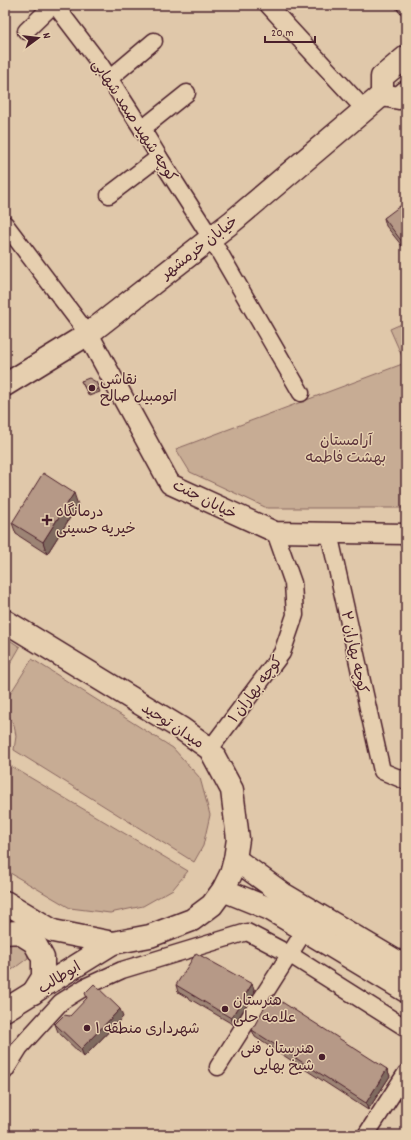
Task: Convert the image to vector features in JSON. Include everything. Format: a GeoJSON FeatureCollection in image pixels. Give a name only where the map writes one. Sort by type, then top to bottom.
{"type":"FeatureCollection","features":[{"type":"Feature","properties":{"kind":"main road"},"geometry":{"type":"LineString","coordinates":[[406,56],[382,77],[382,95],[399,98],[406,92]]}},
{"type":"Feature","properties":{"kind":"main road","name":"خیابان خرمشهر"},"geometry":{"type":"LineString","coordinates":[[5,386],[88,334],[233,221],[382,95]]}},
{"type":"Feature","properties":{"kind":"main road","name":"میدان توحید"},"geometry":{"type":"LineString","coordinates":[[5,621],[182,729],[210,749],[232,790],[238,839],[231,874],[223,890],[212,905],[192,920],[150,936],[113,943],[53,931],[5,902]]}},
{"type":"Feature","properties":{"kind":"main road"},"geometry":{"type":"LineString","coordinates":[[235,859],[283,894],[406,967]]}},
{"type":"Feature","properties":{"kind":"main road"},"geometry":{"type":"LineString","coordinates":[[223,890],[270,909],[406,991]]}},
{"type":"Feature","properties":{"kind":"main road"},"geometry":{"type":"LineString","coordinates":[[5,933],[18,932],[34,942],[43,958],[43,977],[33,993]]}},
{"type":"Feature","properties":{"kind":"main road","name":"ابوطالب"},"geometry":{"type":"LineString","coordinates":[[5,1010],[113,943]]}},
{"type":"Feature","properties":{"kind":"street"},"geometry":{"type":"LineString","coordinates":[[26,31],[54,5]]}},
{"type":"Feature","properties":{"kind":"street","name":"کوچه شهید صمد شهابی"},"geometry":{"type":"LineString","coordinates":[[54,5],[100,64],[142,129],[211,238],[301,393]]}},
{"type":"Feature","properties":{"kind":"street"},"geometry":{"type":"LineString","coordinates":[[268,5],[365,110]]}},
{"type":"Feature","properties":{"kind":"street"},"geometry":{"type":"LineString","coordinates":[[109,79],[154,41]]}},
{"type":"Feature","properties":{"kind":"street"},"geometry":{"type":"LineString","coordinates":[[142,129],[187,92]]}},
{"type":"Feature","properties":{"kind":"street"},"geometry":{"type":"LineString","coordinates":[[109,195],[159,156]]}},
{"type":"Feature","properties":{"kind":"street"},"geometry":{"type":"LineString","coordinates":[[5,224],[88,334]]}},
{"type":"Feature","properties":{"kind":"street","name":"خیابان جنت"},"geometry":{"type":"LineString","coordinates":[[88,334],[170,484],[275,532],[406,534]]}},
{"type":"Feature","properties":{"kind":"street","name":"کوچه بهاران ۱"},"geometry":{"type":"LineString","coordinates":[[210,749],[282,654],[295,615],[292,583],[275,532]]}},
{"type":"Feature","properties":{"kind":"street","name":"کوچه بهاران ۲"},"geometry":{"type":"LineString","coordinates":[[329,533],[382,771],[406,781]]}},
{"type":"Feature","properties":{"kind":"street"},"geometry":{"type":"LineString","coordinates":[[218,1067],[305,930]]}},
{"type":"Feature","properties":{"kind":"street"},"geometry":{"type":"LineString","coordinates":[[5,1071],[20,1047],[61,1002],[85,987],[122,970],[247,932],[289,954],[406,1028]]}},
{"type":"Feature","properties":{"kind":"street"},"geometry":{"type":"LineString","coordinates":[[366,1135],[406,1073]]}},
{"type":"Feature","properties":{"kind":"green space","name":"آرامستان بهشت فاطمه"},"geometry":{"type":"Polygon","coordinates":[[[406,322],[406,508],[267,508],[190,472],[176,449],[405,363],[390,329],[406,322]]]}},
{"type":"Feature","properties":{"kind":"green space"},"geometry":{"type":"Polygon","coordinates":[[[5,637],[20,647],[5,673],[5,637]]]}},
{"type":"Feature","properties":{"kind":"green space"},"geometry":{"type":"Polygon","coordinates":[[[32,659],[173,748],[200,778],[210,815],[203,846],[194,862],[14,750],[16,736],[14,725],[5,709],[5,702],[32,659]]]}},
{"type":"Feature","properties":{"kind":"green space"},"geometry":{"type":"Polygon","coordinates":[[[9,765],[188,871],[173,889],[143,906],[110,913],[70,908],[5,870],[5,767],[9,765]]]}},
{"type":"Feature","properties":{"kind":"green space"},"geometry":{"type":"Polygon","coordinates":[[[12,941],[27,949],[28,958],[5,975],[5,944],[12,941]]]}},
{"type":"Feature","properties":{"kind":"building"},"geometry":{"type":"Polygon","coordinates":[[[404,203],[406,206],[406,247],[384,218],[404,203]]]}},
{"type":"Feature","properties":{"kind":"building","name":"نقاشی اتومبیل صالح"},"geometry":{"type":"Polygon","coordinates":[[[89,378],[96,382],[99,389],[88,393],[81,381],[89,378]]]}},
{"type":"Feature","properties":{"kind":"building","name":"درمانگاه خیریه حسینی"},"geometry":{"type":"Polygon","coordinates":[[[43,473],[74,493],[43,542],[12,523],[43,473]]]}},
{"type":"Feature","properties":{"kind":"building","name":"هنرستان علامه حلی"},"geometry":{"type":"Polygon","coordinates":[[[196,953],[252,984],[231,1018],[176,985],[196,953]]]}},
{"type":"Feature","properties":{"kind":"building","name":"شهرداری منطقه ۱"},"geometry":{"type":"Polygon","coordinates":[[[94,984],[120,1009],[81,1049],[55,1024],[64,1015],[70,1016],[87,998],[85,993],[94,984]]]}},
{"type":"Feature","properties":{"kind":"building","name":"هنرستان فنی شیخ بهایی"},"geometry":{"type":"Polygon","coordinates":[[[271,995],[387,1069],[366,1103],[252,1030],[271,995]]]}},
{"type":"Feature","properties":{"kind":"place","name":"نقاشی اتومبیل صالح"},"geometry":{"type":"Point","coordinates":[92,388]}},
{"type":"Feature","properties":{"kind":"place","name":"درمانگاه خیریه حسینی"},"geometry":{"type":"Point","coordinates":[47,520]}},
{"type":"Feature","properties":{"kind":"place","name":"هنرستان علامه حلی"},"geometry":{"type":"Point","coordinates":[225,1009]}},
{"type":"Feature","properties":{"kind":"place","name":"شهرداری منطقه ۱"},"geometry":{"type":"Point","coordinates":[87,1028]}},
{"type":"Feature","properties":{"kind":"place","name":"هنرستان فنی شیخ بهایی"},"geometry":{"type":"Point","coordinates":[322,1057]}}]}
